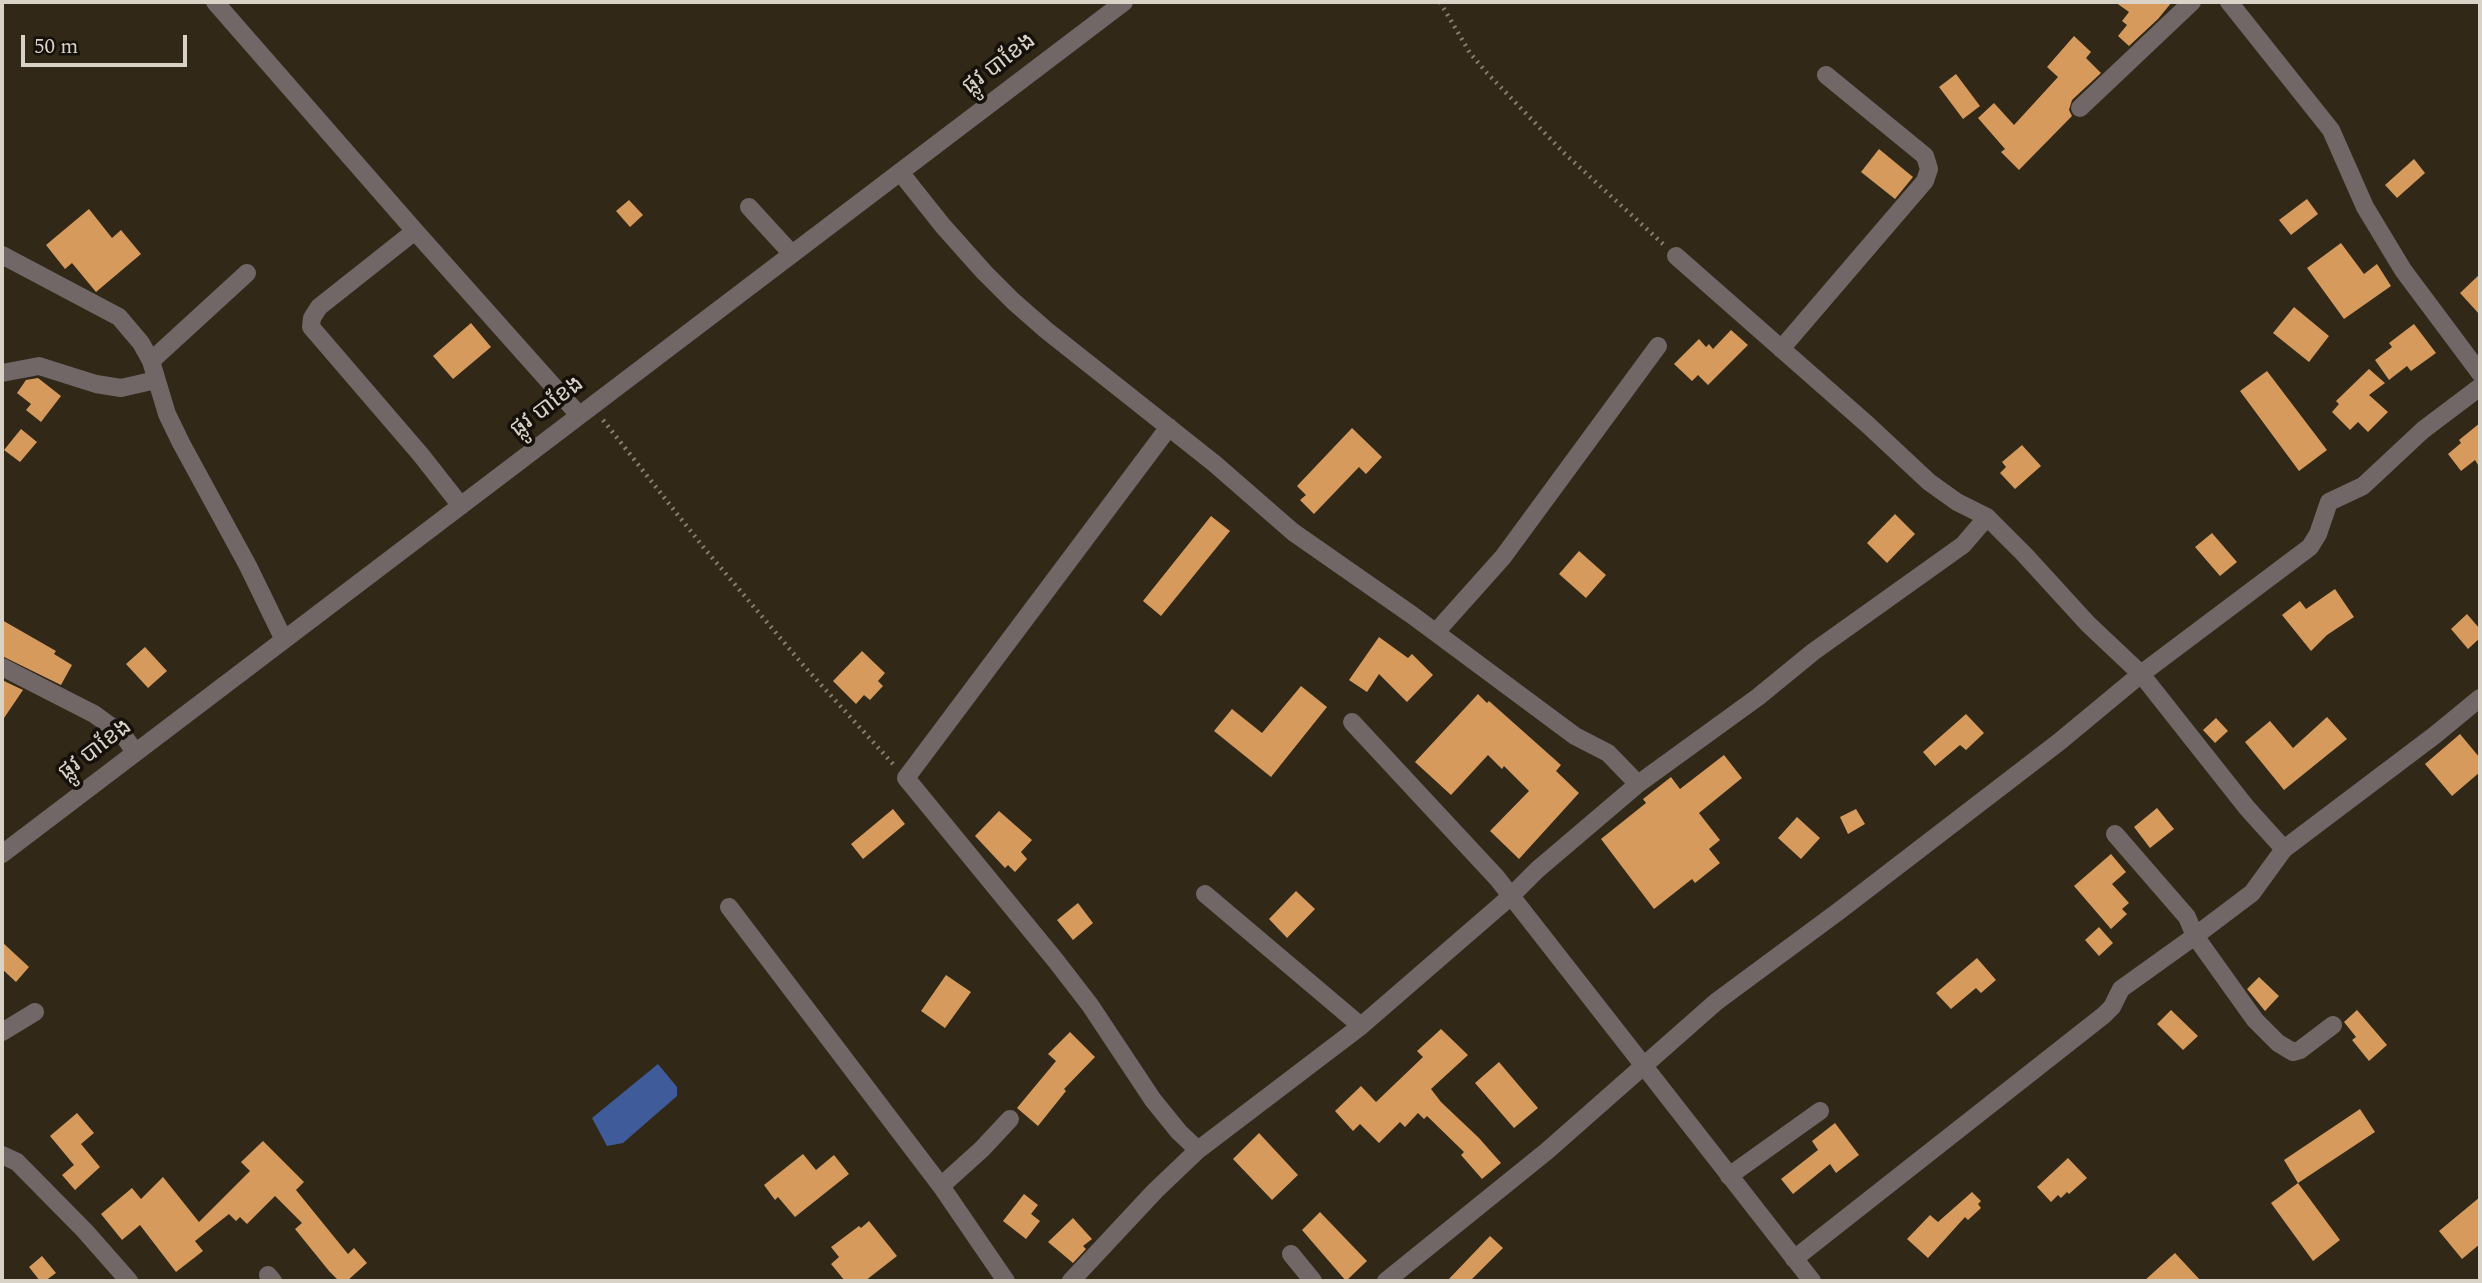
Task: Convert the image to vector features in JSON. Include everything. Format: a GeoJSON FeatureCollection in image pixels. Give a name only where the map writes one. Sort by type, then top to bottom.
{"type":"FeatureCollection","features":[{"type":"Feature","properties":{"kind":"street"},"geometry":{"type":"LineString","coordinates":[[215,2],[415,231],[586,410]]}},
{"type":"Feature","properties":{"kind":"street","name":"ផ្លូវ បាខែង"},"geometry":{"type":"LineString","coordinates":[[2,854],[1124,2]]}},
{"type":"Feature","properties":{"kind":"street"},"geometry":{"type":"LineString","coordinates":[[2080,108],[2192,2]]}},
{"type":"Feature","properties":{"kind":"street"},"geometry":{"type":"LineString","coordinates":[[2230,2],[2331,130],[2365,207],[2403,270],[2480,373]]}},
{"type":"Feature","properties":{"kind":"street"},"geometry":{"type":"LineString","coordinates":[[1781,349],[1925,181],[1929,169],[1925,156],[1825,75]]}},
{"type":"Feature","properties":{"kind":"street"},"geometry":{"type":"LineString","coordinates":[[900,172],[943,226],[1013,301],[1046,330],[1169,427],[1293,532],[1436,632],[1575,736],[1608,752],[1638,784]]}},
{"type":"Feature","properties":{"kind":"street"},"geometry":{"type":"LineString","coordinates":[[749,207],[792,254]]}},
{"type":"Feature","properties":{"kind":"street"},"geometry":{"type":"LineString","coordinates":[[415,231],[319,307],[312,317],[311,327],[461,506]]}},
{"type":"Feature","properties":{"kind":"street"},"geometry":{"type":"LineString","coordinates":[[2,254],[119,317],[135,335],[151,360],[167,414],[181,443],[248,566],[284,640]]}},
{"type":"Feature","properties":{"kind":"street"},"geometry":{"type":"LineString","coordinates":[[1676,256],[1942,493],[1987,517],[2088,624],[2141,674],[2247,808],[2284,849]]}},
{"type":"Feature","properties":{"kind":"street"},"geometry":{"type":"LineString","coordinates":[[151,360],[247,273]]}},
{"type":"Feature","properties":{"kind":"street"},"geometry":{"type":"LineString","coordinates":[[1436,632],[1503,557],[1658,346]]}},
{"type":"Feature","properties":{"kind":"street"},"geometry":{"type":"LineString","coordinates":[[2,373],[39,366],[96,384],[121,388],[156,380]]}},
{"type":"Feature","properties":{"kind":"street"},"geometry":{"type":"LineString","coordinates":[[1386,1281],[1547,1151],[1716,1002],[2059,743],[2141,674],[2309,547],[2318,534],[2329,502],[2363,486],[2423,430],[2480,387]]}},
{"type":"Feature","properties":{"kind":"street"},"geometry":{"type":"LineString","coordinates":[[1169,427],[906,778],[1090,1004],[1153,1100],[1198,1150]]}},
{"type":"Feature","properties":{"kind":"street"},"geometry":{"type":"LineString","coordinates":[[1071,1281],[1146,1200],[1198,1150],[1361,1026],[1638,784],[1758,697],[1813,652],[1963,545],[1987,517]]}},
{"type":"Feature","properties":{"kind":"street"},"geometry":{"type":"LineString","coordinates":[[2,667],[94,713],[123,735],[135,752]]}},
{"type":"Feature","properties":{"kind":"street"},"geometry":{"type":"LineString","coordinates":[[1794,1259],[2104,1016],[2121,989],[2252,893],[2284,849],[2480,698]]}},
{"type":"Feature","properties":{"kind":"street"},"geometry":{"type":"LineString","coordinates":[[1352,722],[1497,878],[1812,1281]]}},
{"type":"Feature","properties":{"kind":"street"},"geometry":{"type":"LineString","coordinates":[[2115,834],[2187,917],[2195,936],[2255,1020],[2290,1052],[2300,1050],[2333,1025]]}},
{"type":"Feature","properties":{"kind":"street"},"geometry":{"type":"LineString","coordinates":[[1205,894],[1361,1026]]}},
{"type":"Feature","properties":{"kind":"street"},"geometry":{"type":"LineString","coordinates":[[729,907],[941,1186],[1006,1281]]}},
{"type":"Feature","properties":{"kind":"street"},"geometry":{"type":"LineString","coordinates":[[2,1032],[36,1012]]}},
{"type":"Feature","properties":{"kind":"street"},"geometry":{"type":"LineString","coordinates":[[1729,1176],[1820,1111]]}},
{"type":"Feature","properties":{"kind":"street"},"geometry":{"type":"LineString","coordinates":[[941,1186],[1010,1119]]}},
{"type":"Feature","properties":{"kind":"street"},"geometry":{"type":"LineString","coordinates":[[2,1154],[17,1162],[85,1231],[129,1281]]}},
{"type":"Feature","properties":{"kind":"street"},"geometry":{"type":"LineString","coordinates":[[1291,1254],[1313,1281]]}},
{"type":"Feature","properties":{"kind":"path"},"geometry":{"type":"LineString","coordinates":[[1440,2],[1469,53],[1487,73],[1563,152],[1676,256]]}},
{"type":"Feature","properties":{"kind":"path"},"geometry":{"type":"LineString","coordinates":[[586,410],[635,463],[804,666],[906,778]]}},
{"type":"Feature","properties":{"kind":"water"},"geometry":{"type":"Polygon","coordinates":[[[658,1064],[677,1087],[677,1096],[623,1143],[607,1146],[592,1118],[658,1064]]]}},
{"type":"Feature","properties":{"kind":"building"},"geometry":{"type":"Polygon","coordinates":[[[2115,2],[2172,2],[2129,46],[2118,36],[2127,25],[2122,21],[2129,12],[2115,2]]]}},
{"type":"Feature","properties":{"kind":"building"},"geometry":{"type":"Polygon","coordinates":[[[2074,36],[2091,52],[2086,58],[2101,73],[2072,100],[2069,110],[2072,116],[2019,170],[2001,152],[2005,149],[1978,118],[1994,103],[2014,125],[2058,77],[2047,67],[2074,36]]]}},
{"type":"Feature","properties":{"kind":"building"},"geometry":{"type":"Polygon","coordinates":[[[1956,74],[1980,106],[1963,119],[1939,87],[1956,74]]]}},
{"type":"Feature","properties":{"kind":"building"},"geometry":{"type":"Polygon","coordinates":[[[1879,149],[1913,177],[1895,199],[1861,172],[1879,149]]]}},
{"type":"Feature","properties":{"kind":"building"},"geometry":{"type":"Polygon","coordinates":[[[2414,159],[2425,173],[2397,198],[2385,185],[2414,159]]]}},
{"type":"Feature","properties":{"kind":"building"},"geometry":{"type":"Polygon","coordinates":[[[2307,199],[2318,214],[2291,235],[2279,220],[2307,199]]]}},
{"type":"Feature","properties":{"kind":"building"},"geometry":{"type":"Polygon","coordinates":[[[629,200],[643,215],[630,227],[616,211],[629,200]]]}},
{"type":"Feature","properties":{"kind":"building"},"geometry":{"type":"Polygon","coordinates":[[[89,209],[112,238],[121,230],[141,254],[96,292],[72,263],[65,269],[46,245],[89,209]]]}},
{"type":"Feature","properties":{"kind":"building"},"geometry":{"type":"Polygon","coordinates":[[[2341,243],[2364,274],[2377,264],[2391,286],[2344,319],[2307,268],[2341,243]]]}},
{"type":"Feature","properties":{"kind":"building"},"geometry":{"type":"Polygon","coordinates":[[[2480,274],[2480,315],[2460,293],[2480,274]]]}},
{"type":"Feature","properties":{"kind":"building"},"geometry":{"type":"Polygon","coordinates":[[[2294,307],[2329,336],[2309,362],[2273,333],[2294,307]]]}},
{"type":"Feature","properties":{"kind":"building"},"geometry":{"type":"Polygon","coordinates":[[[471,323],[491,347],[453,379],[433,356],[471,323]]]}},
{"type":"Feature","properties":{"kind":"building"},"geometry":{"type":"Polygon","coordinates":[[[2414,324],[2436,353],[2411,371],[2407,366],[2389,380],[2375,360],[2392,347],[2389,343],[2414,324]]]}},
{"type":"Feature","properties":{"kind":"building"},"geometry":{"type":"Polygon","coordinates":[[[1731,330],[1748,345],[1708,385],[1698,375],[1692,381],[1674,364],[1699,339],[1706,347],[1709,344],[1713,349],[1731,330]]]}},
{"type":"Feature","properties":{"kind":"building"},"geometry":{"type":"Polygon","coordinates":[[[2369,369],[2385,383],[2369,395],[2388,412],[2368,432],[2358,422],[2350,430],[2332,412],[2339,404],[2336,401],[2369,369]]]}},
{"type":"Feature","properties":{"kind":"building"},"geometry":{"type":"Polygon","coordinates":[[[2267,371],[2327,450],[2299,471],[2240,391],[2267,371]]]}},
{"type":"Feature","properties":{"kind":"building"},"geometry":{"type":"Polygon","coordinates":[[[38,378],[61,396],[41,422],[26,410],[31,404],[17,393],[26,380],[38,378]]]}},
{"type":"Feature","properties":{"kind":"building"},"geometry":{"type":"Polygon","coordinates":[[[2480,423],[2480,468],[2475,460],[2461,471],[2448,454],[2461,443],[2459,440],[2480,423]]]}},
{"type":"Feature","properties":{"kind":"building"},"geometry":{"type":"Polygon","coordinates":[[[1352,428],[1382,457],[1366,474],[1359,467],[1314,514],[1300,500],[1306,495],[1297,486],[1352,428]]]}},
{"type":"Feature","properties":{"kind":"building"},"geometry":{"type":"Polygon","coordinates":[[[21,429],[37,442],[20,462],[4,450],[21,429]]]}},
{"type":"Feature","properties":{"kind":"building"},"geometry":{"type":"Polygon","coordinates":[[[2022,445],[2041,466],[2015,489],[2000,473],[2006,467],[2002,462],[2022,445]]]}},
{"type":"Feature","properties":{"kind":"building"},"geometry":{"type":"Polygon","coordinates":[[[1895,514],[1915,534],[1887,563],[1867,543],[1895,514]]]}},
{"type":"Feature","properties":{"kind":"building"},"geometry":{"type":"Polygon","coordinates":[[[1211,516],[1230,531],[1161,616],[1143,601],[1211,516]]]}},
{"type":"Feature","properties":{"kind":"building"},"geometry":{"type":"Polygon","coordinates":[[[2212,533],[2237,562],[2220,576],[2195,547],[2212,533]]]}},
{"type":"Feature","properties":{"kind":"building"},"geometry":{"type":"Polygon","coordinates":[[[1579,551],[1606,575],[1586,598],[1559,574],[1579,551]]]}},
{"type":"Feature","properties":{"kind":"building"},"geometry":{"type":"Polygon","coordinates":[[[2335,589],[2354,617],[2327,635],[2311,651],[2282,615],[2300,601],[2306,609],[2335,589]]]}},
{"type":"Feature","properties":{"kind":"building"},"geometry":{"type":"Polygon","coordinates":[[[2467,614],[2480,629],[2480,638],[2468,649],[2451,629],[2467,614]]]}},
{"type":"Feature","properties":{"kind":"building"},"geometry":{"type":"Polygon","coordinates":[[[2,620],[56,651],[54,654],[72,665],[61,685],[2,656],[2,620]]]}},
{"type":"Feature","properties":{"kind":"building"},"geometry":{"type":"Polygon","coordinates":[[[1379,637],[1408,658],[1412,654],[1433,675],[1407,702],[1379,674],[1367,692],[1349,680],[1379,637]]]}},
{"type":"Feature","properties":{"kind":"building"},"geometry":{"type":"Polygon","coordinates":[[[145,647],[167,671],[148,688],[126,664],[145,647]]]}},
{"type":"Feature","properties":{"kind":"building"},"geometry":{"type":"Polygon","coordinates":[[[862,651],[885,673],[878,681],[883,686],[870,700],[864,695],[856,704],[833,681],[862,651]]]}},
{"type":"Feature","properties":{"kind":"building"},"geometry":{"type":"Polygon","coordinates":[[[2,680],[23,690],[2,721],[2,680]]]}},
{"type":"Feature","properties":{"kind":"building"},"geometry":{"type":"Polygon","coordinates":[[[1301,686],[1327,707],[1271,777],[1214,731],[1232,709],[1262,733],[1301,686]]]}},
{"type":"Feature","properties":{"kind":"building"},"geometry":{"type":"Polygon","coordinates":[[[1478,694],[1561,765],[1556,771],[1579,793],[1519,859],[1490,831],[1529,791],[1504,766],[1502,769],[1488,755],[1451,795],[1415,762],[1478,694]]]}},
{"type":"Feature","properties":{"kind":"building"},"geometry":{"type":"Polygon","coordinates":[[[1966,714],[1984,733],[1966,750],[1960,745],[1935,766],[1923,752],[1966,714]]]}},
{"type":"Feature","properties":{"kind":"building"},"geometry":{"type":"Polygon","coordinates":[[[2327,717],[2347,739],[2284,790],[2245,742],[2270,721],[2293,748],[2327,717]]]}},
{"type":"Feature","properties":{"kind":"building"},"geometry":{"type":"Polygon","coordinates":[[[2216,718],[2228,731],[2215,743],[2203,730],[2216,718]]]}},
{"type":"Feature","properties":{"kind":"building"},"geometry":{"type":"Polygon","coordinates":[[[2460,734],[2480,758],[2480,772],[2452,796],[2425,764],[2460,734]]]}},
{"type":"Feature","properties":{"kind":"building"},"geometry":{"type":"Polygon","coordinates":[[[1724,755],[1742,778],[1699,813],[1720,840],[1709,849],[1720,863],[1695,883],[1692,879],[1654,909],[1601,839],[1646,803],[1643,799],[1671,777],[1680,789],[1724,755]]]}},
{"type":"Feature","properties":{"kind":"building"},"geometry":{"type":"Polygon","coordinates":[[[2157,808],[2174,829],[2150,848],[2134,827],[2157,808]]]}},
{"type":"Feature","properties":{"kind":"building"},"geometry":{"type":"Polygon","coordinates":[[[893,809],[905,824],[863,859],[851,844],[893,809]]]}},
{"type":"Feature","properties":{"kind":"building"},"geometry":{"type":"Polygon","coordinates":[[[1856,809],[1865,824],[1848,834],[1840,817],[1856,809]]]}},
{"type":"Feature","properties":{"kind":"building"},"geometry":{"type":"Polygon","coordinates":[[[999,811],[1032,840],[1021,852],[1027,859],[1015,872],[1008,865],[1005,868],[975,836],[999,811]]]}},
{"type":"Feature","properties":{"kind":"building"},"geometry":{"type":"Polygon","coordinates":[[[1797,817],[1820,838],[1801,859],[1778,838],[1797,817]]]}},
{"type":"Feature","properties":{"kind":"building"},"geometry":{"type":"Polygon","coordinates":[[[2111,854],[2126,872],[2112,884],[2129,903],[2122,909],[2127,914],[2111,929],[2074,886],[2111,854]]]}},
{"type":"Feature","properties":{"kind":"building"},"geometry":{"type":"Polygon","coordinates":[[[1296,891],[1315,909],[1287,938],[1269,919],[1296,891]]]}},
{"type":"Feature","properties":{"kind":"building"},"geometry":{"type":"Polygon","coordinates":[[[1078,903],[1093,923],[1073,940],[1057,920],[1078,903]]]}},
{"type":"Feature","properties":{"kind":"building"},"geometry":{"type":"Polygon","coordinates":[[[2099,927],[2113,943],[2099,956],[2085,940],[2099,927]]]}},
{"type":"Feature","properties":{"kind":"building"},"geometry":{"type":"Polygon","coordinates":[[[2,942],[29,967],[16,982],[2,969],[2,942]]]}},
{"type":"Feature","properties":{"kind":"building"},"geometry":{"type":"Polygon","coordinates":[[[1977,958],[1996,980],[1981,993],[1976,988],[1951,1009],[1936,993],[1977,958]]]}},
{"type":"Feature","properties":{"kind":"building"},"geometry":{"type":"Polygon","coordinates":[[[946,975],[971,992],[945,1028],[921,1011],[946,975]]]}},
{"type":"Feature","properties":{"kind":"building"},"geometry":{"type":"Polygon","coordinates":[[[2259,977],[2279,996],[2265,1011],[2247,989],[2259,977]]]}},
{"type":"Feature","properties":{"kind":"building"},"geometry":{"type":"Polygon","coordinates":[[[2171,1010],[2198,1036],[2183,1050],[2157,1024],[2171,1010]]]}},
{"type":"Feature","properties":{"kind":"building"},"geometry":{"type":"Polygon","coordinates":[[[2357,1010],[2387,1045],[2369,1061],[2352,1040],[2356,1037],[2344,1022],[2357,1010]]]}},
{"type":"Feature","properties":{"kind":"building"},"geometry":{"type":"Polygon","coordinates":[[[1441,1029],[1468,1055],[1431,1089],[1501,1163],[1482,1179],[1461,1155],[1464,1152],[1427,1116],[1424,1119],[1418,1113],[1405,1127],[1400,1122],[1379,1143],[1360,1124],[1353,1131],[1335,1111],[1361,1086],[1376,1102],[1423,1057],[1417,1051],[1441,1029]]]}},
{"type":"Feature","properties":{"kind":"building"},"geometry":{"type":"Polygon","coordinates":[[[1070,1032],[1095,1057],[1064,1089],[1066,1091],[1038,1126],[1017,1108],[1056,1061],[1048,1054],[1070,1032]]]}},
{"type":"Feature","properties":{"kind":"building"},"geometry":{"type":"Polygon","coordinates":[[[1499,1062],[1538,1108],[1514,1128],[1475,1083],[1499,1062]]]}},
{"type":"Feature","properties":{"kind":"building"},"geometry":{"type":"Polygon","coordinates":[[[2360,1109],[2375,1132],[2298,1183],[2284,1160],[2360,1109]]]}},
{"type":"Feature","properties":{"kind":"building"},"geometry":{"type":"Polygon","coordinates":[[[77,1113],[94,1133],[81,1144],[100,1167],[75,1190],[62,1175],[74,1165],[50,1136],[77,1113]]]}},
{"type":"Feature","properties":{"kind":"building"},"geometry":{"type":"Polygon","coordinates":[[[1835,1123],[1859,1155],[1836,1173],[1830,1164],[1793,1194],[1781,1179],[1818,1150],[1812,1141],[1835,1123]]]}},
{"type":"Feature","properties":{"kind":"building"},"geometry":{"type":"Polygon","coordinates":[[[1259,1133],[1298,1175],[1272,1200],[1233,1159],[1259,1133]]]}},
{"type":"Feature","properties":{"kind":"building"},"geometry":{"type":"Polygon","coordinates":[[[263,1141],[304,1182],[296,1190],[348,1254],[354,1248],[367,1263],[347,1281],[339,1281],[329,1271],[295,1229],[302,1223],[275,1196],[247,1224],[240,1217],[236,1221],[229,1214],[195,1241],[203,1251],[176,1272],[140,1225],[122,1240],[101,1214],[132,1188],[141,1199],[163,1177],[199,1222],[250,1171],[241,1162],[263,1141]]]}},
{"type":"Feature","properties":{"kind":"building"},"geometry":{"type":"Polygon","coordinates":[[[803,1154],[816,1170],[834,1155],[849,1174],[795,1217],[778,1197],[775,1200],[764,1185],[803,1154]]]}},
{"type":"Feature","properties":{"kind":"building"},"geometry":{"type":"Polygon","coordinates":[[[2068,1158],[2087,1178],[2069,1194],[2067,1192],[2061,1198],[2058,1195],[2051,1202],[2037,1187],[2068,1158]]]}},
{"type":"Feature","properties":{"kind":"building"},"geometry":{"type":"Polygon","coordinates":[[[2298,1183],[2340,1240],[2313,1261],[2271,1203],[2298,1183]]]}},
{"type":"Feature","properties":{"kind":"building"},"geometry":{"type":"Polygon","coordinates":[[[1972,1192],[1981,1201],[1978,1204],[1981,1208],[1968,1220],[1965,1217],[1928,1258],[1907,1239],[1930,1215],[1938,1222],[1972,1192]]]}},
{"type":"Feature","properties":{"kind":"building"},"geometry":{"type":"Polygon","coordinates":[[[1024,1194],[1038,1205],[1031,1214],[1040,1221],[1026,1239],[1003,1221],[1024,1194]]]}},
{"type":"Feature","properties":{"kind":"building"},"geometry":{"type":"Polygon","coordinates":[[[2480,1197],[2480,1244],[2462,1259],[2439,1231],[2480,1197]]]}},
{"type":"Feature","properties":{"kind":"building"},"geometry":{"type":"Polygon","coordinates":[[[1320,1212],[1367,1261],[1346,1281],[1302,1230],[1320,1212]]]}},
{"type":"Feature","properties":{"kind":"building"},"geometry":{"type":"Polygon","coordinates":[[[1073,1218],[1092,1239],[1083,1246],[1086,1249],[1073,1263],[1048,1242],[1073,1218]]]}},
{"type":"Feature","properties":{"kind":"building"},"geometry":{"type":"Polygon","coordinates":[[[869,1221],[897,1256],[865,1281],[845,1281],[831,1264],[839,1257],[831,1247],[869,1221]]]}},
{"type":"Feature","properties":{"kind":"building"},"geometry":{"type":"Polygon","coordinates":[[[1490,1236],[1503,1248],[1470,1281],[1447,1281],[1490,1236]]]}},
{"type":"Feature","properties":{"kind":"building"},"geometry":{"type":"Polygon","coordinates":[[[2175,1253],[2201,1281],[2144,1281],[2175,1253]]]}},
{"type":"Feature","properties":{"kind":"building"},"geometry":{"type":"Polygon","coordinates":[[[42,1256],[56,1273],[45,1281],[40,1281],[29,1267],[42,1256]]]}}]}
